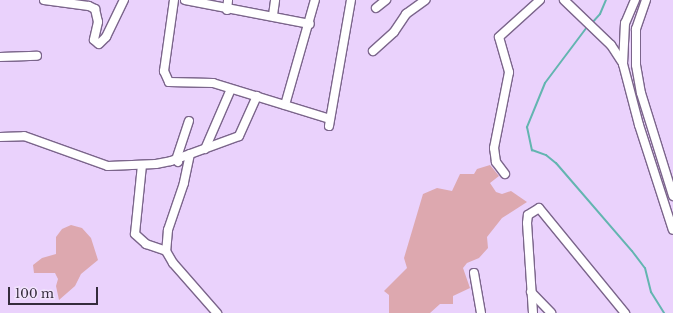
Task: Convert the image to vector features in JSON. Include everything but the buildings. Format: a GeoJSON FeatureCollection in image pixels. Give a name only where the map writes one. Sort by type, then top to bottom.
{"type":"FeatureCollection","features":[{"type":"Feature","properties":{"kind":"street"},"geometry":{"type":"LineString","coordinates":[[44,0],[89,6],[95,9],[98,22],[94,40],[99,44],[102,43],[116,20],[124,0]]}},
{"type":"Feature","properties":{"kind":"street"},"geometry":{"type":"LineString","coordinates":[[174,0],[164,72],[166,78],[174,84],[204,82],[231,89],[285,105],[330,122],[351,0]]}},
{"type":"Feature","properties":{"kind":"street"},"geometry":{"type":"LineString","coordinates":[[185,0],[227,10],[273,15],[310,24]]}},
{"type":"Feature","properties":{"kind":"street"},"geometry":{"type":"LineString","coordinates":[[227,10],[228,0]]}},
{"type":"Feature","properties":{"kind":"street"},"geometry":{"type":"LineString","coordinates":[[273,15],[275,0]]}},
{"type":"Feature","properties":{"kind":"street"},"geometry":{"type":"LineString","coordinates":[[285,105],[310,24],[315,0]]}},
{"type":"Feature","properties":{"kind":"street"},"geometry":{"type":"LineString","coordinates":[[376,8],[386,0]]}},
{"type":"Feature","properties":{"kind":"street"},"geometry":{"type":"LineString","coordinates":[[373,51],[394,32],[406,14],[425,0]]}},
{"type":"Feature","properties":{"kind":"street"},"geometry":{"type":"LineString","coordinates":[[505,174],[496,162],[494,148],[509,72],[499,38],[540,0]]}},
{"type":"Feature","properties":{"kind":"street"},"geometry":{"type":"LineString","coordinates":[[564,0],[611,45],[623,64]]}},
{"type":"Feature","properties":{"kind":"street"},"geometry":{"type":"LineString","coordinates":[[635,0],[625,23],[623,64],[639,125],[673,230]]}},
{"type":"Feature","properties":{"kind":"street"},"geometry":{"type":"LineString","coordinates":[[641,0],[631,34],[636,65],[641,93],[673,196]]}},
{"type":"Feature","properties":{"kind":"street"},"geometry":{"type":"LineString","coordinates":[[636,65],[637,23],[646,0]]}},
{"type":"Feature","properties":{"kind":"street"},"geometry":{"type":"LineString","coordinates":[[0,57],[37,56]]}},
{"type":"Feature","properties":{"kind":"street"},"geometry":{"type":"LineString","coordinates":[[205,148],[231,89]]}},
{"type":"Feature","properties":{"kind":"street"},"geometry":{"type":"LineString","coordinates":[[0,137],[24,136],[108,166],[142,165],[176,160],[239,136],[257,96]]}},
{"type":"Feature","properties":{"kind":"street"},"geometry":{"type":"LineString","coordinates":[[176,160],[189,121]]}},
{"type":"Feature","properties":{"kind":"street"},"geometry":{"type":"LineString","coordinates":[[190,154],[184,183],[168,230],[166,251],[173,263],[216,313]]}},
{"type":"Feature","properties":{"kind":"street"},"geometry":{"type":"LineString","coordinates":[[176,160],[186,169]]}},
{"type":"Feature","properties":{"kind":"street"},"geometry":{"type":"LineString","coordinates":[[142,165],[135,234],[146,244],[166,251]]}},
{"type":"Feature","properties":{"kind":"street"},"geometry":{"type":"LineString","coordinates":[[533,313],[527,223],[528,216],[536,208],[545,213],[625,313]]}},
{"type":"Feature","properties":{"kind":"street"},"geometry":{"type":"LineString","coordinates":[[474,273],[481,313]]}},
{"type":"Feature","properties":{"kind":"street"},"geometry":{"type":"LineString","coordinates":[[531,292],[551,313]]}},
{"type":"Feature","properties":{"kind":"shaded area"},"geometry":{"type":"Polygon","coordinates":[[[490,165],[499,176],[490,183],[496,192],[502,194],[511,191],[527,202],[502,218],[487,237],[488,248],[479,258],[467,263],[463,268],[470,288],[453,296],[453,304],[440,304],[430,313],[389,313],[389,295],[384,291],[407,268],[404,258],[423,194],[437,188],[452,191],[460,174],[474,174],[477,169],[490,165]]]}},
{"type":"Feature","properties":{"kind":"shaded area"},"geometry":{"type":"Polygon","coordinates":[[[71,225],[82,228],[91,238],[98,260],[81,274],[75,286],[59,300],[56,286],[58,279],[55,273],[34,273],[33,265],[42,258],[56,254],[56,237],[62,229],[71,225]]]}},
{"type":"Feature","properties":{"kind":"waterway"},"geometry":{"type":"LineString","coordinates":[[591,24],[600,14],[606,0]]}},
{"type":"Feature","properties":{"kind":"waterway"},"geometry":{"type":"LineString","coordinates":[[587,27],[545,83],[527,127],[532,150],[546,155],[556,163],[632,251],[645,268],[651,292],[664,313]]}}]}
